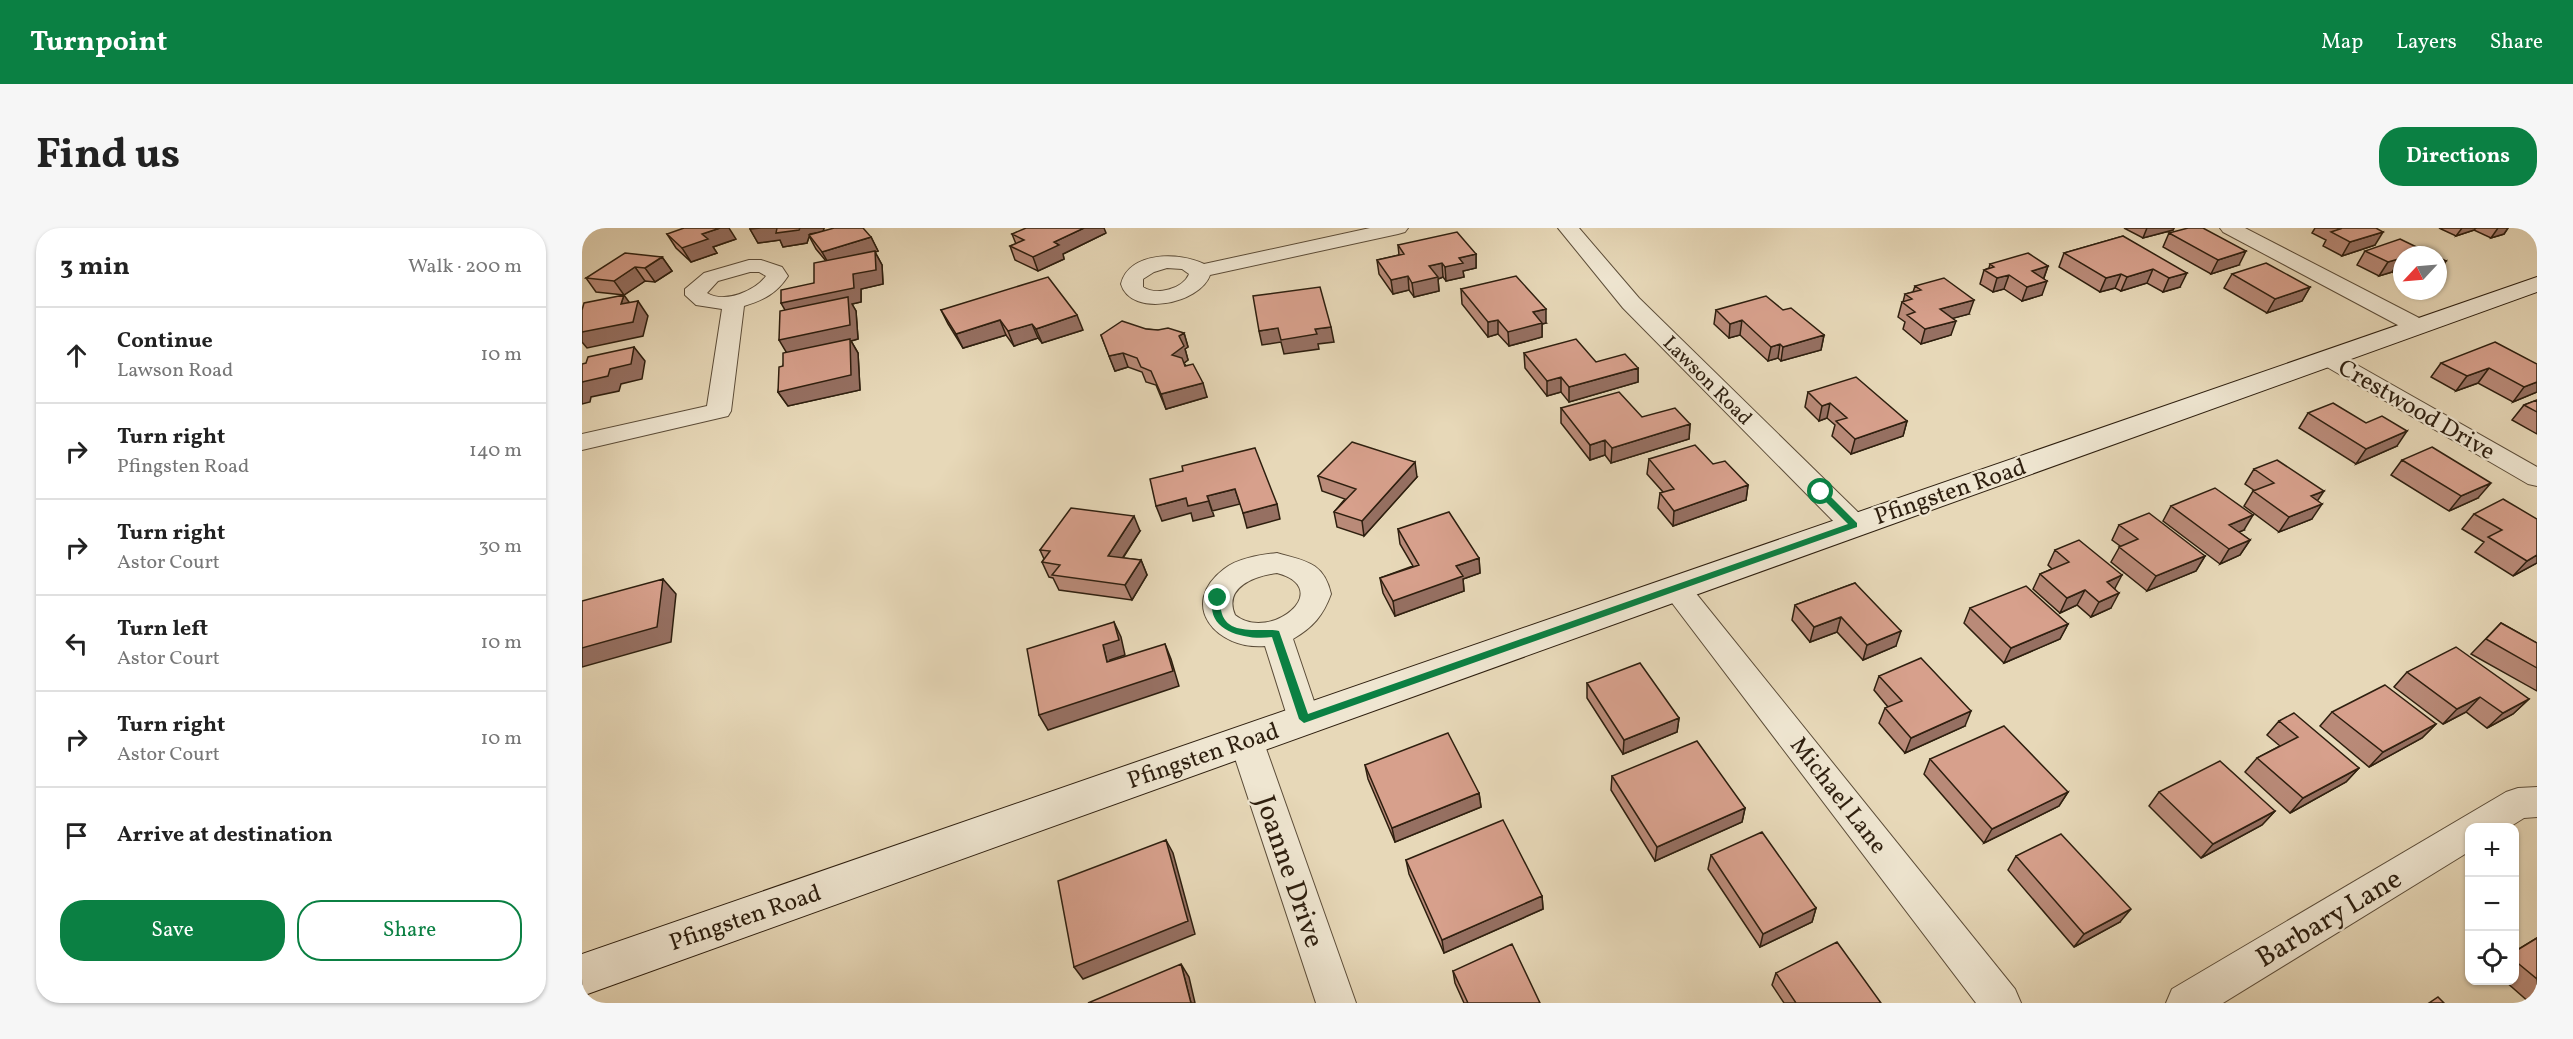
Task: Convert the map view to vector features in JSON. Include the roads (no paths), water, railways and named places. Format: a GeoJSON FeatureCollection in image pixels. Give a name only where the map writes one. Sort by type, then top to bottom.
{"type":"FeatureCollection","features":[{"type":"Feature","properties":{"kind":"main road","name":"Pfingsten Road"},"geometry":{"type":"LineString","coordinates":[[582,975],[2537,284]]}},
{"type":"Feature","properties":{"kind":"street"},"geometry":{"type":"LineString","coordinates":[[1199,271],[1398,228]]}},
{"type":"Feature","properties":{"kind":"street","name":"Lawson Road"},"geometry":{"type":"LineString","coordinates":[[1568,228],[1631,303],[1854,525]]}},
{"type":"Feature","properties":{"kind":"street"},"geometry":{"type":"LineString","coordinates":[[2230,228],[2417,326]]}},
{"type":"Feature","properties":{"kind":"street"},"geometry":{"type":"LineString","coordinates":[[582,442],[719,411],[734,301]]}},
{"type":"Feature","properties":{"kind":"street","name":"Crestwood Drive"},"geometry":{"type":"LineString","coordinates":[[2328,358],[2537,478]]}},
{"type":"Feature","properties":{"kind":"street","name":"Michael Lane"},"geometry":{"type":"LineString","coordinates":[[1676,588],[2001,1003]]}},
{"type":"Feature","properties":{"kind":"street"},"geometry":{"type":"LineString","coordinates":[[1276,633],[1304,719]]}},
{"type":"Feature","properties":{"kind":"street","name":"Joanne Drive"},"geometry":{"type":"LineString","coordinates":[[1246,740],[1336,1003]]}},
{"type":"Feature","properties":{"kind":"street"},"geometry":{"type":"LineString","coordinates":[[2485,823],[2518,802],[2537,802]]}},
{"type":"Feature","properties":{"kind":"street","name":"Barbary Lane"},"geometry":{"type":"LineString","coordinates":[[2186,1003],[2465,834]]}}]}
